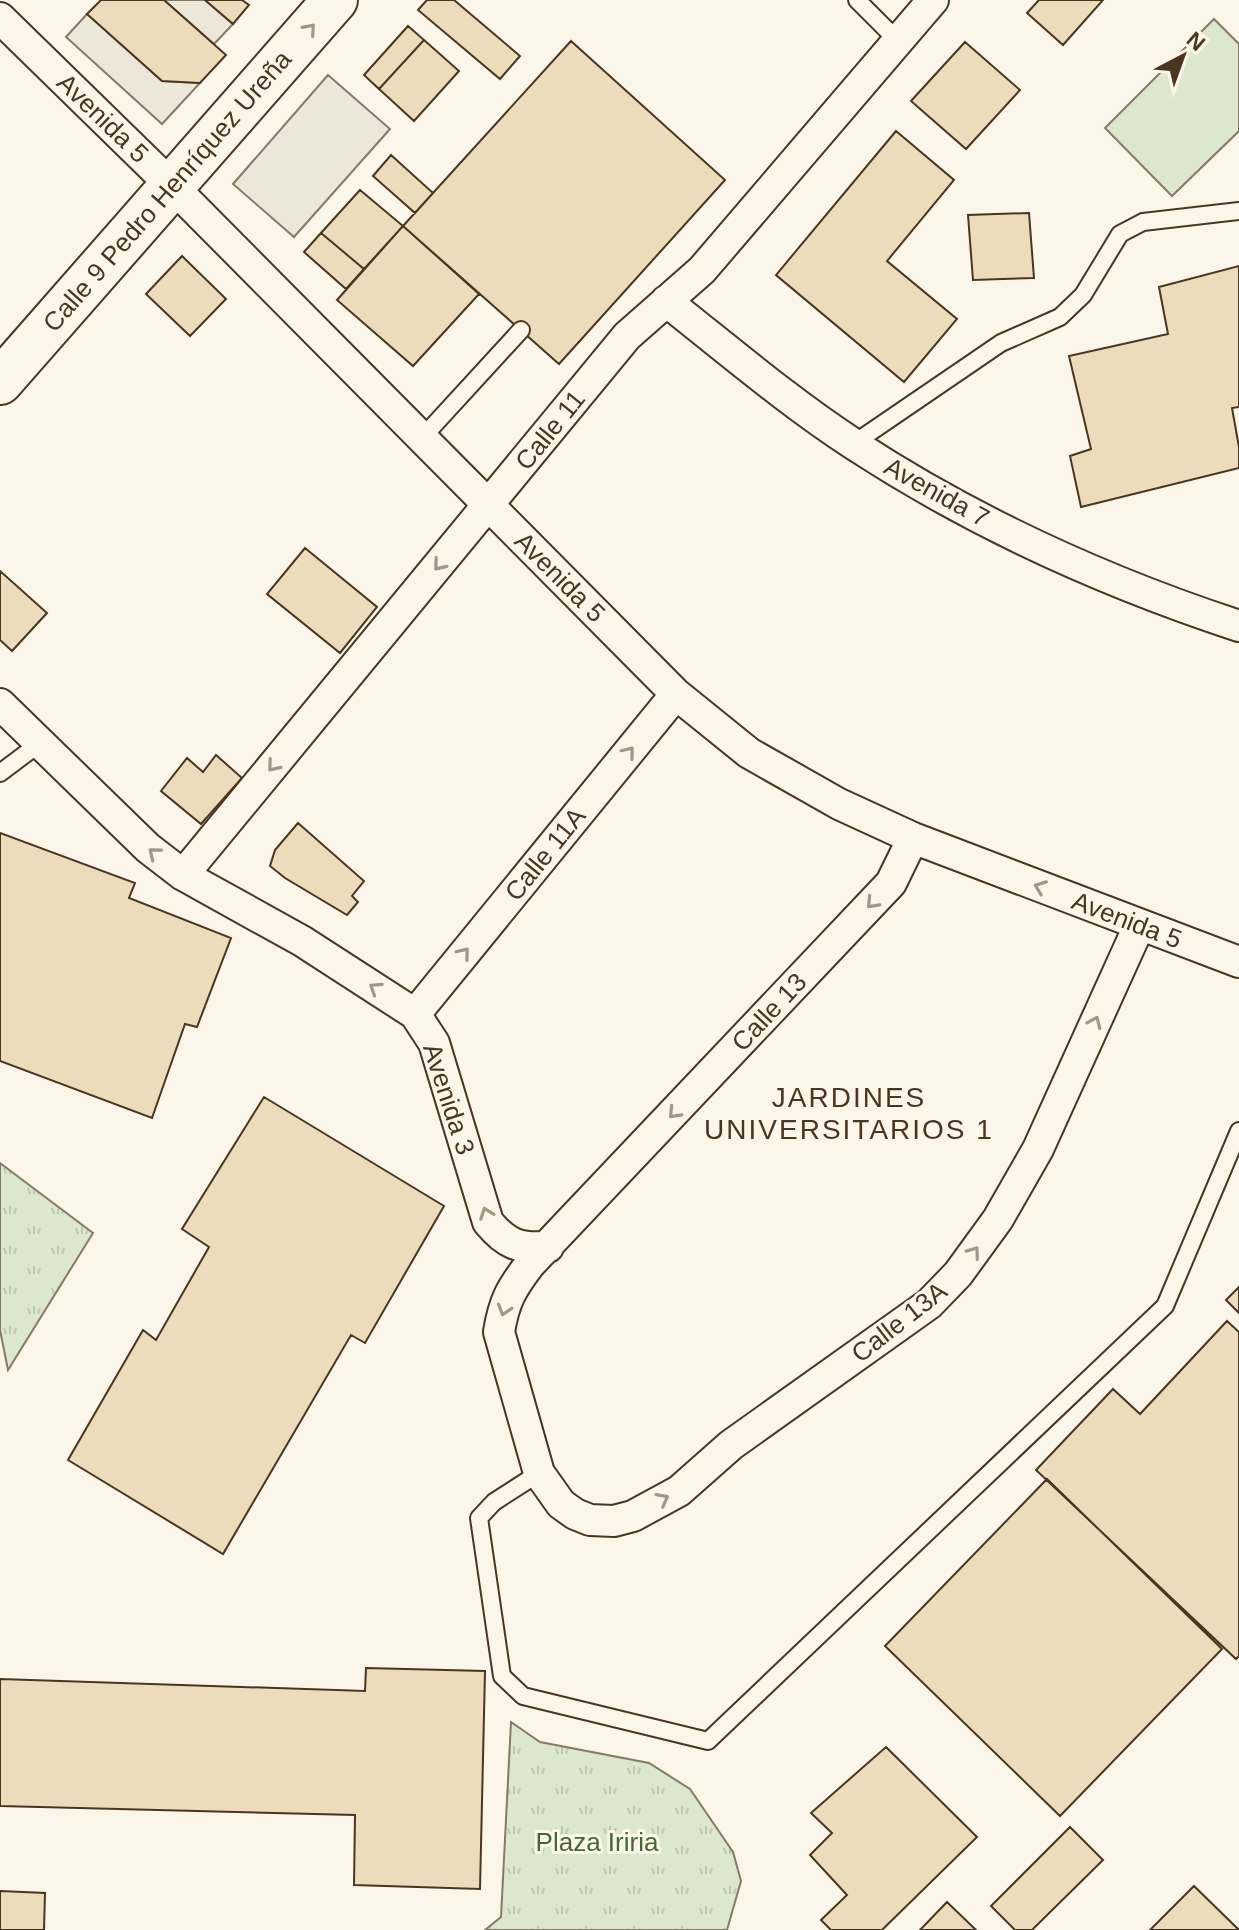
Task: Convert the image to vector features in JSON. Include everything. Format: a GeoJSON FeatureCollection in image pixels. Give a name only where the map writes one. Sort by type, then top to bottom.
{"type":"FeatureCollection","features":[{"type":"Feature","properties":{"kind":"main road","name":"Calle 9 Pedro Henríquez Ureña"},"geometry":{"type":"LineString","coordinates":[[0,382],[335,0]]}},
{"type":"Feature","properties":{"kind":"street","name":"Calle 11"},"geometry":{"type":"LineString","coordinates":[[183,875],[627,336],[702,270],[933,0]]}},
{"type":"Feature","properties":{"kind":"street","name":"Avenida 5"},"geometry":{"type":"LineString","coordinates":[[0,18],[172,186],[676,694],[749,753],[839,804],[913,838],[1239,962]]}},
{"type":"Feature","properties":{"kind":"street","name":"Avenida 7"},"geometry":{"type":"LineString","coordinates":[[666,301],[781,392],[853,444],[933,493],[1109,578],[1239,626]]}},
{"type":"Feature","properties":{"kind":"street","name":"Calle 11A"},"geometry":{"type":"LineString","coordinates":[[415,1014],[676,694]]}},
{"type":"Feature","properties":{"kind":"street","name":"Avenida 3"},"geometry":{"type":"LineString","coordinates":[[0,704],[148,848],[183,875],[302,941],[415,1014],[434,1043],[488,1222],[499,1236],[515,1245],[548,1247]]}},
{"type":"Feature","properties":{"kind":"street","name":"Calle 13"},"geometry":{"type":"LineString","coordinates":[[548,1247],[891,883],[913,838]]}},
{"type":"Feature","properties":{"kind":"street","name":"Calle 13A"},"geometry":{"type":"LineString","coordinates":[[539,1473],[561,1504],[575,1514],[590,1520],[614,1521],[633,1516],[679,1491],[731,1445],[929,1304],[958,1274],[998,1219],[1038,1149],[1139,926]]}},
{"type":"Feature","properties":{"kind":"street"},"geometry":{"type":"LineString","coordinates":[[539,1473],[499,1332],[503,1309],[513,1286],[548,1247]]}},
{"type":"Feature","properties":{"kind":"lane"},"geometry":{"type":"LineString","coordinates":[[857,0],[898,41]]}},
{"type":"Feature","properties":{"kind":"lane"},"geometry":{"type":"LineString","coordinates":[[853,444],[1001,343],[1060,317],[1083,295],[1120,234],[1143,222],[1239,211]]}},
{"type":"Feature","properties":{"kind":"lane"},"geometry":{"type":"LineString","coordinates":[[422,438],[521,330]]}},
{"type":"Feature","properties":{"kind":"lane"},"geometry":{"type":"LineString","coordinates":[[0,773],[40,743]]}},
{"type":"Feature","properties":{"kind":"lane"},"geometry":{"type":"LineString","coordinates":[[539,1473],[494,1502],[479,1518],[502,1676],[523,1696],[708,1741],[1165,1306],[1239,1131]]}},
{"type":"Feature","properties":{"kind":"green space"},"geometry":{"type":"Polygon","coordinates":[[[1214,19],[1239,44],[1239,131],[1172,196],[1105,128],[1214,19]]]}},
{"type":"Feature","properties":{"kind":"green space"},"geometry":{"type":"Polygon","coordinates":[[[0,1163],[93,1233],[8,1370],[0,1330],[0,1163]]]}},
{"type":"Feature","properties":{"kind":"green space","name":"Plaza Iriria"},"geometry":{"type":"Polygon","coordinates":[[[511,1722],[540,1742],[649,1763],[690,1789],[733,1852],[741,1881],[727,1930],[485,1930],[501,1917],[511,1722]]]}},
{"type":"Feature","properties":{"kind":"shaded area"},"geometry":{"type":"Polygon","coordinates":[[[164,0],[205,0],[233,24],[214,44],[164,0]]]}},
{"type":"Feature","properties":{"kind":"shaded area"},"geometry":{"type":"Polygon","coordinates":[[[87,14],[162,81],[200,83],[162,124],[66,37],[87,14]]]}},
{"type":"Feature","properties":{"kind":"shaded area"},"geometry":{"type":"Polygon","coordinates":[[[328,75],[390,129],[294,237],[233,184],[328,75]]]}},
{"type":"Feature","properties":{"kind":"building"},"geometry":{"type":"Polygon","coordinates":[[[101,0],[164,0],[226,55],[200,83],[162,81],[87,14],[101,0]]]}},
{"type":"Feature","properties":{"kind":"building"},"geometry":{"type":"Polygon","coordinates":[[[205,0],[242,0],[249,5],[233,24],[205,0]]]}},
{"type":"Feature","properties":{"kind":"building"},"geometry":{"type":"Polygon","coordinates":[[[427,0],[454,0],[520,56],[500,79],[418,10],[427,0]]]}},
{"type":"Feature","properties":{"kind":"building"},"geometry":{"type":"Polygon","coordinates":[[[1039,0],[1103,0],[1063,45],[1027,13],[1039,0]]]}},
{"type":"Feature","properties":{"kind":"building"},"geometry":{"type":"Polygon","coordinates":[[[408,26],[424,40],[379,89],[364,75],[408,26]]]}},
{"type":"Feature","properties":{"kind":"building"},"geometry":{"type":"Polygon","coordinates":[[[424,40],[459,71],[414,121],[379,89],[424,40]]]}},
{"type":"Feature","properties":{"kind":"building"},"geometry":{"type":"Polygon","coordinates":[[[571,41],[725,180],[559,364],[403,226],[571,41]]]}},
{"type":"Feature","properties":{"kind":"building"},"geometry":{"type":"Polygon","coordinates":[[[965,42],[1020,90],[966,149],[911,101],[965,42]]]}},
{"type":"Feature","properties":{"kind":"building"},"geometry":{"type":"Polygon","coordinates":[[[896,131],[954,180],[887,261],[957,319],[904,382],[776,275],[896,131]]]}},
{"type":"Feature","properties":{"kind":"building"},"geometry":{"type":"Polygon","coordinates":[[[391,155],[433,193],[415,213],[373,176],[391,155]]]}},
{"type":"Feature","properties":{"kind":"building"},"geometry":{"type":"Polygon","coordinates":[[[360,190],[403,226],[364,269],[321,233],[360,190]]]}},
{"type":"Feature","properties":{"kind":"building"},"geometry":{"type":"Polygon","coordinates":[[[1029,213],[1034,278],[973,280],[968,215],[1029,213]]]}},
{"type":"Feature","properties":{"kind":"building"},"geometry":{"type":"Polygon","coordinates":[[[403,226],[479,294],[413,366],[337,300],[403,226]]]}},
{"type":"Feature","properties":{"kind":"building"},"geometry":{"type":"Polygon","coordinates":[[[321,233],[364,269],[346,289],[304,252],[321,233]]]}},
{"type":"Feature","properties":{"kind":"building"},"geometry":{"type":"Polygon","coordinates":[[[182,256],[226,299],[190,336],[146,294],[182,256]]]}},
{"type":"Feature","properties":{"kind":"building"},"geometry":{"type":"Polygon","coordinates":[[[1239,266],[1239,407],[1232,408],[1239,447],[1239,468],[1081,507],[1070,456],[1091,449],[1069,356],[1168,334],[1159,287],[1239,266]]]}},
{"type":"Feature","properties":{"kind":"building"},"geometry":{"type":"Polygon","coordinates":[[[305,548],[377,607],[340,653],[267,594],[305,548]]]}},
{"type":"Feature","properties":{"kind":"building"},"geometry":{"type":"Polygon","coordinates":[[[0,571],[47,613],[12,651],[0,640],[0,571]]]}},
{"type":"Feature","properties":{"kind":"building"},"geometry":{"type":"Polygon","coordinates":[[[216,755],[242,778],[201,824],[161,791],[187,758],[203,772],[216,755]]]}},
{"type":"Feature","properties":{"kind":"building"},"geometry":{"type":"Polygon","coordinates":[[[298,823],[364,881],[352,896],[358,902],[347,915],[270,866],[275,850],[298,823]]]}},
{"type":"Feature","properties":{"kind":"building"},"geometry":{"type":"Polygon","coordinates":[[[0,833],[135,883],[129,898],[231,938],[197,1027],[185,1024],[152,1118],[0,1061],[0,833]]]}},
{"type":"Feature","properties":{"kind":"building"},"geometry":{"type":"Polygon","coordinates":[[[264,1097],[444,1206],[365,1343],[351,1335],[223,1554],[68,1460],[143,1330],[156,1340],[209,1247],[182,1229],[264,1097]]]}},
{"type":"Feature","properties":{"kind":"building"},"geometry":{"type":"Polygon","coordinates":[[[1239,1287],[1239,1313],[1226,1300],[1239,1287]]]}},
{"type":"Feature","properties":{"kind":"building"},"geometry":{"type":"Polygon","coordinates":[[[1227,1321],[1239,1332],[1239,1656],[1236,1659],[1036,1470],[1113,1389],[1140,1414],[1227,1321]]]}},
{"type":"Feature","properties":{"kind":"building"},"geometry":{"type":"Polygon","coordinates":[[[1047,1479],[1222,1649],[1060,1816],[885,1646],[1047,1479]]]}},
{"type":"Feature","properties":{"kind":"building"},"geometry":{"type":"Polygon","coordinates":[[[366,1668],[485,1671],[480,1889],[354,1885],[355,1815],[0,1806],[0,1679],[365,1691],[366,1668]]]}},
{"type":"Feature","properties":{"kind":"building"},"geometry":{"type":"Polygon","coordinates":[[[886,1747],[977,1837],[882,1930],[831,1930],[821,1920],[847,1895],[810,1855],[832,1833],[811,1813],[886,1747]]]}},
{"type":"Feature","properties":{"kind":"building"},"geometry":{"type":"Polygon","coordinates":[[[1070,1827],[1103,1860],[1032,1930],[1015,1930],[991,1906],[1070,1827]]]}},
{"type":"Feature","properties":{"kind":"building"},"geometry":{"type":"Polygon","coordinates":[[[1194,1886],[1239,1930],[1150,1930],[1194,1886]]]}},
{"type":"Feature","properties":{"kind":"building"},"geometry":{"type":"Polygon","coordinates":[[[0,1891],[45,1893],[44,1930],[0,1930],[0,1891]]]}},
{"type":"Feature","properties":{"kind":"building"},"geometry":{"type":"Polygon","coordinates":[[[947,1902],[976,1930],[920,1930],[947,1902]]]}},
{"type":"Feature","properties":{"kind":"district","name":"JARDINES UNIVERSITARIOS 1"},"geometry":{"type":"Point","coordinates":[849,1113]}}]}
